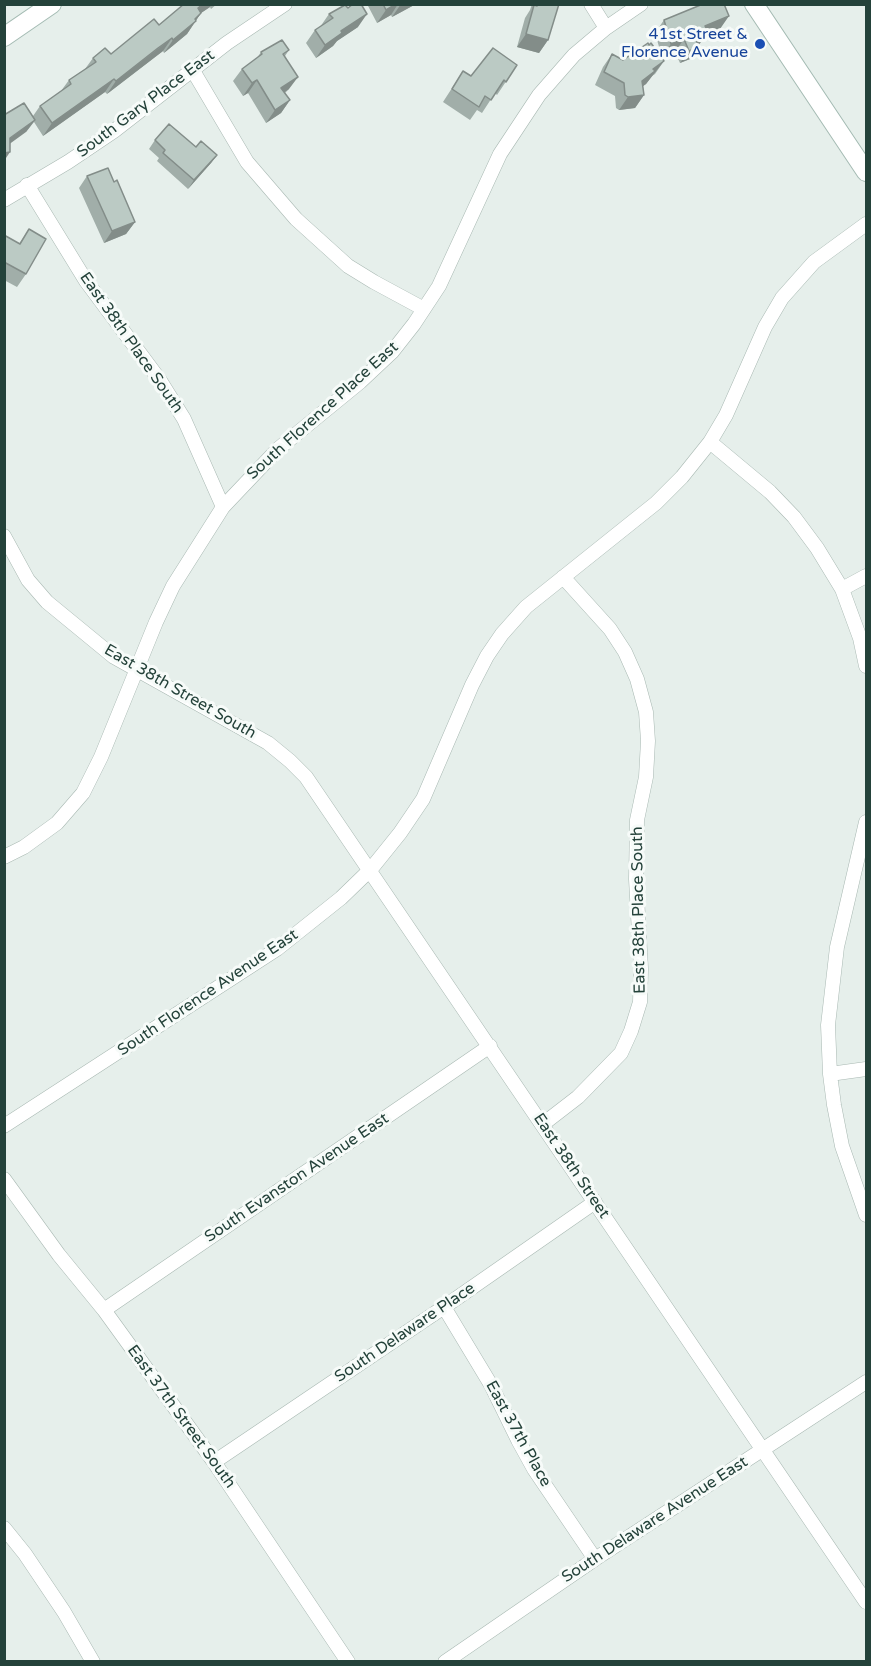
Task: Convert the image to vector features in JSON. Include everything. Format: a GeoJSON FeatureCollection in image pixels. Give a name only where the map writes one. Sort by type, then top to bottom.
{"type":"FeatureCollection","features":[{"type":"Feature","properties":{"kind":"main road"},"geometry":{"type":"LineString","coordinates":[[4,37],[52,4]]}},
{"type":"Feature","properties":{"kind":"main road"},"geometry":{"type":"LineString","coordinates":[[754,4],[864,163]]}},
{"type":"Feature","properties":{"kind":"street","name":"South Gary Place East"},"geometry":{"type":"LineString","coordinates":[[4,200],[68,162],[114,131],[192,69],[250,26],[285,4]]}},
{"type":"Feature","properties":{"kind":"street"},"geometry":{"type":"LineString","coordinates":[[591,4],[606,28]]}},
{"type":"Feature","properties":{"kind":"street","name":"South Florence Place East"},"geometry":{"type":"LineString","coordinates":[[4,857],[24,847],[57,823],[82,793],[101,757],[173,586],[223,507],[278,449],[360,382],[392,352],[424,309],[454,257],[500,154],[535,102],[574,55],[606,28],[641,4]]}},
{"type":"Feature","properties":{"kind":"street"},"geometry":{"type":"LineString","coordinates":[[192,69],[247,162],[296,219],[348,266],[424,309]]}},
{"type":"Feature","properties":{"kind":"street","name":"East 38th Place South"},"geometry":{"type":"LineString","coordinates":[[27,185],[86,281],[159,379],[184,419],[223,507]]}},
{"type":"Feature","properties":{"kind":"street","name":"South Florence Avenue East"},"geometry":{"type":"LineString","coordinates":[[4,1126],[277,949],[341,898],[371,869],[400,834],[423,799],[471,685],[502,634],[526,607],[656,503],[682,477],[710,442],[738,389],[765,327],[782,298],[814,262],[867,224]]}},
{"type":"Feature","properties":{"kind":"street"},"geometry":{"type":"LineString","coordinates":[[710,442],[748,472],[794,517],[817,548],[842,589],[860,638],[867,666]]}},
{"type":"Feature","properties":{"kind":"street","name":"East 38th Street South"},"geometry":{"type":"LineString","coordinates":[[4,536],[28,580],[47,602],[114,657],[264,740]]}},
{"type":"Feature","properties":{"kind":"street"},"geometry":{"type":"LineString","coordinates":[[842,589],[867,576]]}},
{"type":"Feature","properties":{"kind":"street","name":"East 38th Place South"},"geometry":{"type":"LineString","coordinates":[[543,1124],[578,1097],[621,1053],[640,1002],[641,969],[636,879],[638,820],[646,777],[648,741],[646,712],[637,679],[625,652],[610,629],[563,577]]}},
{"type":"Feature","properties":{"kind":"street","name":"East 38th Street"},"geometry":{"type":"LineString","coordinates":[[264,740],[290,760],[306,777],[371,869],[867,1602]]}},
{"type":"Feature","properties":{"kind":"street"},"geometry":{"type":"LineString","coordinates":[[867,822],[834,966],[828,1025],[830,1074],[842,1146],[867,1215]]}},
{"type":"Feature","properties":{"kind":"street","name":"South Evanston Avenue East"},"geometry":{"type":"LineString","coordinates":[[104,1310],[490,1046]]}},
{"type":"Feature","properties":{"kind":"street"},"geometry":{"type":"LineString","coordinates":[[830,1074],[867,1069]]}},
{"type":"Feature","properties":{"kind":"street","name":"East 37th Street South"},"geometry":{"type":"LineString","coordinates":[[4,1179],[59,1255],[104,1310],[214,1462],[348,1662]]}},
{"type":"Feature","properties":{"kind":"street","name":"South Delaware Place"},"geometry":{"type":"LineString","coordinates":[[214,1462],[595,1202]]}},
{"type":"Feature","properties":{"kind":"street","name":"East 37th Place"},"geometry":{"type":"LineString","coordinates":[[444,1307],[491,1385],[534,1469],[595,1559]]}},
{"type":"Feature","properties":{"kind":"street","name":"South Delaware Avenue East"},"geometry":{"type":"LineString","coordinates":[[445,1662],[595,1559],[867,1382]]}},
{"type":"Feature","properties":{"kind":"street"},"geometry":{"type":"LineString","coordinates":[[4,1528],[25,1554],[57,1602],[93,1662]]}},
{"type":"Feature","properties":{"kind":"building"},"geometry":{"type":"Polygon","coordinates":[[[184,4],[203,4],[198,8],[201,13],[195,19],[196,21],[116,81],[114,79],[52,123],[40,106],[71,84],[69,80],[96,62],[93,58],[105,48],[111,54],[154,19],[159,25],[184,4]]]}},
{"type":"Feature","properties":{"kind":"building"},"geometry":{"type":"Polygon","coordinates":[[[353,4],[361,4],[367,14],[325,45],[315,30],[333,18],[329,14],[345,5],[348,8],[353,4]]]}},
{"type":"Feature","properties":{"kind":"building"},"geometry":{"type":"Polygon","coordinates":[[[383,4],[396,4],[386,10],[383,4]]]}},
{"type":"Feature","properties":{"kind":"building"},"geometry":{"type":"Polygon","coordinates":[[[537,4],[559,4],[548,40],[526,34],[534,5],[537,6],[537,4]]]}},
{"type":"Feature","properties":{"kind":"building"},"geometry":{"type":"Polygon","coordinates":[[[703,4],[724,4],[729,16],[705,26],[708,32],[695,37],[699,47],[689,51],[684,39],[671,44],[664,20],[703,4]]]}},
{"type":"Feature","properties":{"kind":"building"},"geometry":{"type":"Polygon","coordinates":[[[282,40],[289,50],[283,54],[298,77],[281,88],[290,100],[275,110],[257,80],[252,83],[242,69],[262,54],[261,52],[282,40]]]}},
{"type":"Feature","properties":{"kind":"building"},"geometry":{"type":"Polygon","coordinates":[[[648,43],[649,45],[651,43],[664,61],[642,81],[644,95],[628,97],[625,95],[624,83],[604,72],[612,54],[623,60],[648,43]]]}},
{"type":"Feature","properties":{"kind":"building"},"geometry":{"type":"Polygon","coordinates":[[[493,48],[517,65],[491,100],[485,96],[479,107],[452,89],[463,71],[471,76],[493,48]]]}},
{"type":"Feature","properties":{"kind":"building"},"geometry":{"type":"Polygon","coordinates":[[[24,103],[35,120],[10,138],[10,152],[4,153],[4,115],[24,103]]]}},
{"type":"Feature","properties":{"kind":"building"},"geometry":{"type":"Polygon","coordinates":[[[169,124],[196,147],[201,141],[217,155],[194,180],[163,153],[165,150],[155,140],[169,124]]]}},
{"type":"Feature","properties":{"kind":"building"},"geometry":{"type":"Polygon","coordinates":[[[108,168],[114,182],[117,180],[135,222],[112,231],[87,176],[108,168]]]}},
{"type":"Feature","properties":{"kind":"building"},"geometry":{"type":"Polygon","coordinates":[[[29,229],[46,239],[26,274],[4,262],[4,235],[20,244],[29,229]]]}},
{"type":"Feature","properties":{"kind":"place","name":"41st Street & Florence Avenue"},"geometry":{"type":"Point","coordinates":[760,44]}}]}
